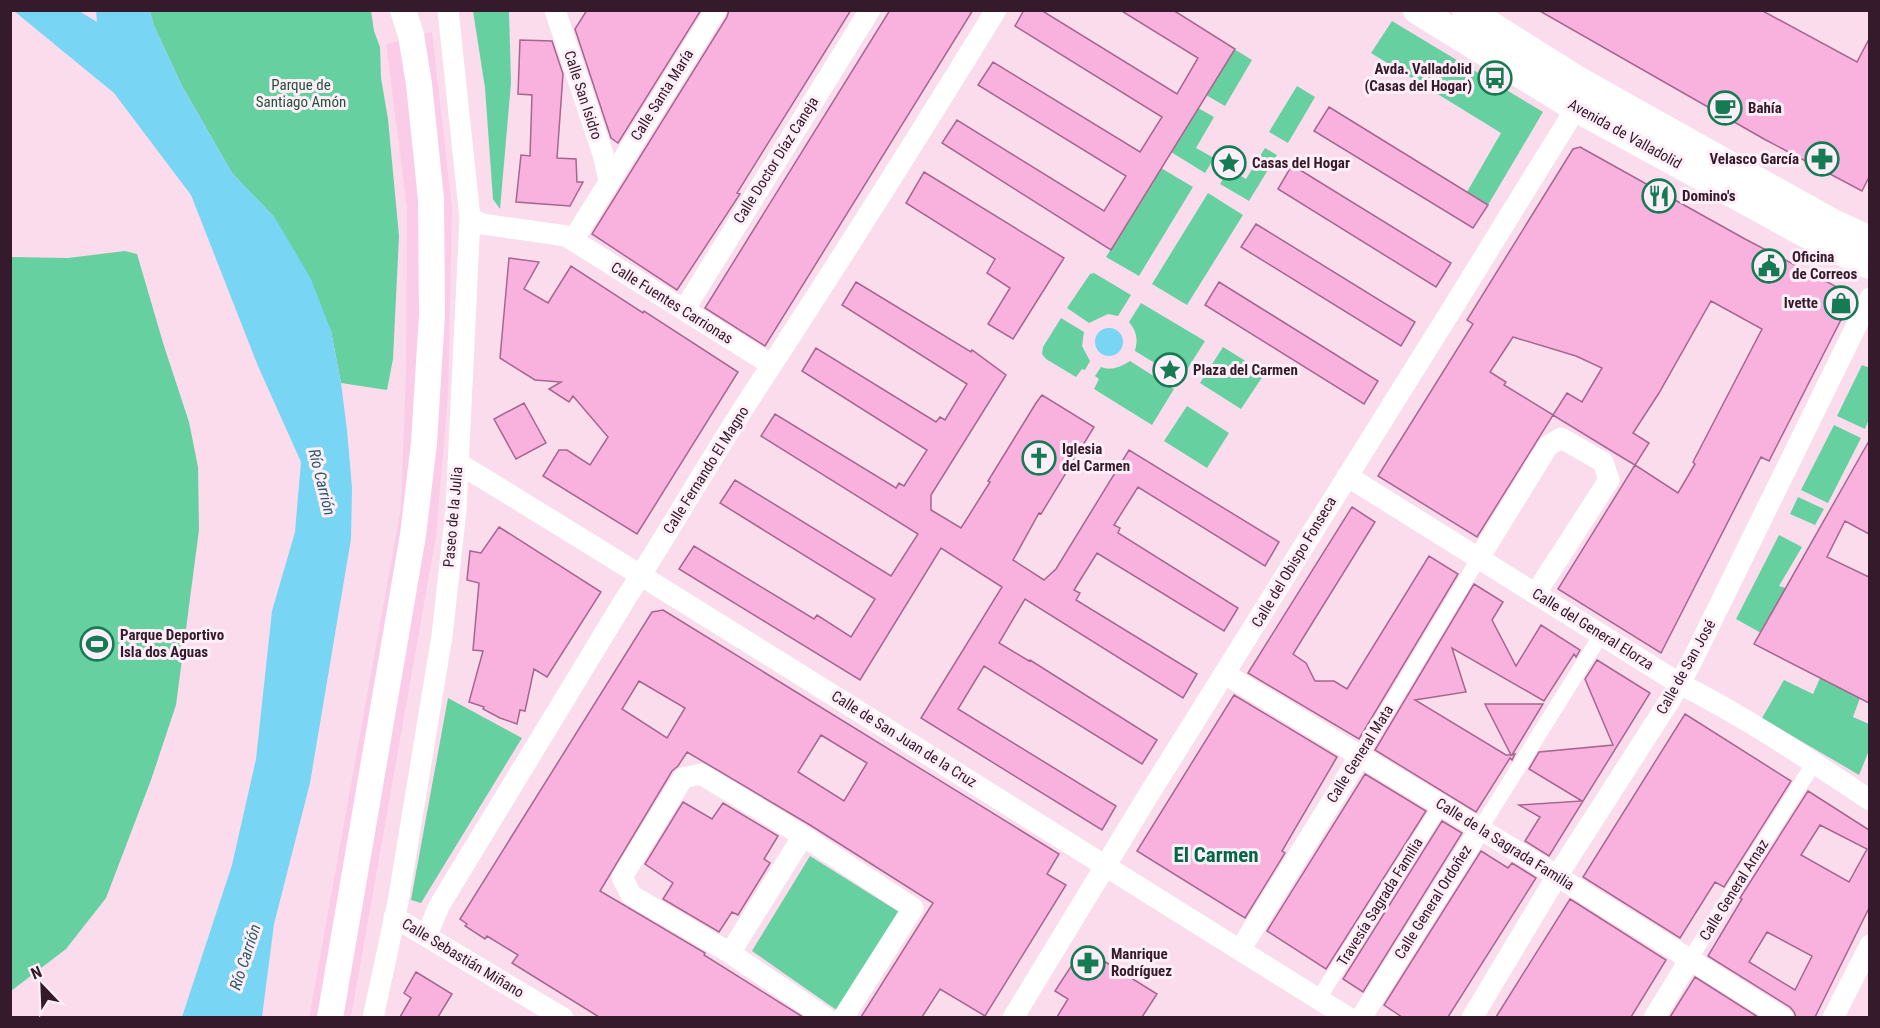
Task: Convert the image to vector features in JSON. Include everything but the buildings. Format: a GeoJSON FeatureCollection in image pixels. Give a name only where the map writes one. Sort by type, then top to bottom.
{"type":"FeatureCollection","features":[{"type":"Feature","properties":{"kind":"main road","name":"Avenida de Valladolid"},"geometry":{"type":"LineString","coordinates":[[1417,10],[1576,108],[1821,242],[1869,265]]}},
{"type":"Feature","properties":{"kind":"main road","name":"Avenida de Valladolid"},"geometry":{"type":"LineString","coordinates":[[1466,10],[1581,82],[1831,222],[1869,240]]}},
{"type":"Feature","properties":{"kind":"street"},"geometry":{"type":"LineString","coordinates":[[330,1017],[413,535],[424,443],[432,315],[431,199],[412,23],[403,10]]}},
{"type":"Feature","properties":{"kind":"street","name":"Paseo de la Julia"},"geometry":{"type":"LineString","coordinates":[[373,1017],[394,916],[442,636],[456,510],[470,218],[448,10]]}},
{"type":"Feature","properties":{"kind":"street","name":"Calle Santa María"},"geometry":{"type":"LineString","coordinates":[[573,240],[716,10]]}},
{"type":"Feature","properties":{"kind":"street","name":"Calle Doctor Díaz Caneja"},"geometry":{"type":"LineString","coordinates":[[684,310],[870,10]]}},
{"type":"Feature","properties":{"kind":"street","name":"Calle Fernando El Magno"},"geometry":{"type":"LineString","coordinates":[[427,935],[439,906],[641,575],[758,385],[996,10]]}},
{"type":"Feature","properties":{"kind":"street","name":"Calle San Isidro"},"geometry":{"type":"LineString","coordinates":[[561,15],[609,180]]}},
{"type":"Feature","properties":{"kind":"street","name":"Calle del Obispo Fonseca"},"geometry":{"type":"LineString","coordinates":[[1013,1017],[1576,108]]}},
{"type":"Feature","properties":{"kind":"street","name":"Calle Fuentes Carrionas"},"geometry":{"type":"LineString","coordinates":[[470,218],[482,224],[566,236],[772,365]]}},
{"type":"Feature","properties":{"kind":"street","name":"Calle de San José"},"geometry":{"type":"LineString","coordinates":[[1472,1017],[1557,876],[1680,684],[1869,298]]}},
{"type":"Feature","properties":{"kind":"street"},"geometry":{"type":"LineString","coordinates":[[1479,558],[1548,447],[1561,438],[1604,462],[1609,480],[1536,593]]}},
{"type":"Feature","properties":{"kind":"street","name":"Calle de San Juan de la Cruz"},"geometry":{"type":"LineString","coordinates":[[458,463],[867,715],[1106,867],[1349,1017]]}},
{"type":"Feature","properties":{"kind":"street","name":"Calle del General Elorza"},"geometry":{"type":"LineString","coordinates":[[1347,476],[1680,684],[1704,696],[1814,763],[1869,800]]}},
{"type":"Feature","properties":{"kind":"street","name":"Calle General Mata"},"geometry":{"type":"LineString","coordinates":[[1239,950],[1360,756],[1479,558]]}},
{"type":"Feature","properties":{"kind":"street","name":"Calle General Ordoñez"},"geometry":{"type":"LineString","coordinates":[[1361,1017],[1601,635]]}},
{"type":"Feature","properties":{"kind":"street","name":"Calle de la Sagrada Familia"},"geometry":{"type":"LineString","coordinates":[[1225,674],[1783,1017]]}},
{"type":"Feature","properties":{"kind":"street","name":"Calle General Arnaz"},"geometry":{"type":"LineString","coordinates":[[1654,1017],[1814,763]]}},
{"type":"Feature","properties":{"kind":"street"},"geometry":{"type":"LineString","coordinates":[[826,1017],[730,953],[631,895],[622,877],[683,778],[701,774],[803,836],[913,908],[843,1017]]}},
{"type":"Feature","properties":{"kind":"street","name":"Travesía Sagrada Familia"},"geometry":{"type":"LineString","coordinates":[[1319,999],[1441,805]]}},
{"type":"Feature","properties":{"kind":"street"},"geometry":{"type":"LineString","coordinates":[[730,953],[803,836]]}},
{"type":"Feature","properties":{"kind":"street","name":"Calle Sebastián Miñano"},"geometry":{"type":"LineString","coordinates":[[394,916],[563,1017]]}},
{"type":"Feature","properties":{"kind":"street"},"geometry":{"type":"LineString","coordinates":[[1833,1017],[1869,945]]}},
{"type":"Feature","properties":{"kind":"shaded area"},"geometry":{"type":"Polygon","coordinates":[[[432,32],[452,208],[448,396],[436,536],[351,1017],[309,1018],[401,507],[406,372],[407,208],[386,44],[432,32]]]}},
{"type":"Feature","properties":{"kind":"green space","name":"Parque de Santiago Amón"},"geometry":{"type":"Polygon","coordinates":[[[150,11],[371,11],[374,31],[380,47],[381,78],[388,119],[399,236],[393,359],[387,390],[341,383],[331,331],[274,217],[232,173],[182,86],[154,26],[150,11]]]}},
{"type":"Feature","properties":{"kind":"green space"},"geometry":{"type":"Polygon","coordinates":[[[473,11],[509,11],[511,83],[500,209],[493,199],[485,88],[473,11]]]}},
{"type":"Feature","properties":{"kind":"green space"},"geometry":{"type":"Polygon","coordinates":[[[1392,21],[1543,112],[1488,205],[1467,192],[1501,133],[1371,53],[1392,21]]]}},
{"type":"Feature","properties":{"kind":"green space"},"geometry":{"type":"Polygon","coordinates":[[[1234,49],[1252,60],[1225,106],[1206,95],[1234,49]]]}},
{"type":"Feature","properties":{"kind":"green space"},"geometry":{"type":"Polygon","coordinates":[[[1297,86],[1315,97],[1288,143],[1269,132],[1297,86]]]}},
{"type":"Feature","properties":{"kind":"green space"},"geometry":{"type":"Polygon","coordinates":[[[1198,108],[1214,117],[1196,148],[1214,158],[1205,173],[1171,152],[1198,108]]]}},
{"type":"Feature","properties":{"kind":"green space"},"geometry":{"type":"Polygon","coordinates":[[[1265,148],[1277,155],[1249,201],[1220,184],[1229,169],[1246,179],[1265,148]]]}},
{"type":"Feature","properties":{"kind":"green space"},"geometry":{"type":"Polygon","coordinates":[[[1161,168],[1193,187],[1139,276],[1106,257],[1161,168]]]}},
{"type":"Feature","properties":{"kind":"green space"},"geometry":{"type":"Polygon","coordinates":[[[1208,193],[1243,215],[1187,305],[1152,284],[1208,193]]]}},
{"type":"Feature","properties":{"kind":"green space","name":"Parque Deportivo Isla dos Aguas"},"geometry":{"type":"Polygon","coordinates":[[[125,251],[137,254],[189,422],[198,467],[199,530],[176,705],[151,780],[106,898],[66,949],[11,991],[11,257],[68,258],[125,251]]]}},
{"type":"Feature","properties":{"kind":"green space"},"geometry":{"type":"Polygon","coordinates":[[[1094,273],[1131,295],[1118,316],[1108,314],[1089,323],[1067,308],[1090,274],[1094,273]]]}},
{"type":"Feature","properties":{"kind":"green space"},"geometry":{"type":"Polygon","coordinates":[[[1141,303],[1205,341],[1181,379],[1135,351],[1136,336],[1129,322],[1141,303]]]}},
{"type":"Feature","properties":{"kind":"green space"},"geometry":{"type":"Polygon","coordinates":[[[1061,318],[1084,332],[1082,346],[1090,361],[1085,370],[1082,369],[1076,377],[1046,359],[1042,354],[1043,347],[1061,318]]]}},
{"type":"Feature","properties":{"kind":"green space"},"geometry":{"type":"Polygon","coordinates":[[[1223,347],[1265,373],[1241,409],[1200,383],[1223,347]]]}},
{"type":"Feature","properties":{"kind":"green space"},"geometry":{"type":"Polygon","coordinates":[[[1130,361],[1174,389],[1152,425],[1094,389],[1099,379],[1095,376],[1101,367],[1116,368],[1130,361]]]}},
{"type":"Feature","properties":{"kind":"green space"},"geometry":{"type":"Polygon","coordinates":[[[1862,365],[1870,368],[1869,419],[1865,429],[1837,416],[1862,365]]]}},
{"type":"Feature","properties":{"kind":"green space"},"geometry":{"type":"Polygon","coordinates":[[[1187,406],[1229,433],[1207,468],[1164,441],[1187,406]]]}},
{"type":"Feature","properties":{"kind":"green space"},"geometry":{"type":"Polygon","coordinates":[[[1834,425],[1861,438],[1828,503],[1801,490],[1834,425]]]}},
{"type":"Feature","properties":{"kind":"green space"},"geometry":{"type":"Polygon","coordinates":[[[1798,497],[1824,509],[1815,525],[1790,514],[1798,497]]]}},
{"type":"Feature","properties":{"kind":"green space"},"geometry":{"type":"Polygon","coordinates":[[[1779,535],[1802,547],[1779,586],[1786,588],[1761,633],[1736,619],[1779,535]]]}},
{"type":"Feature","properties":{"kind":"green space"},"geometry":{"type":"Polygon","coordinates":[[[1820,678],[1860,698],[1853,717],[1869,724],[1870,748],[1859,775],[1762,718],[1784,680],[1813,694],[1820,678]]]}},
{"type":"Feature","properties":{"kind":"green space"},"geometry":{"type":"Polygon","coordinates":[[[448,698],[522,738],[421,903],[411,900],[448,698]]]}},
{"type":"Feature","properties":{"kind":"green space"},"geometry":{"type":"Polygon","coordinates":[[[810,856],[899,912],[838,1011],[752,951],[810,856]]]}},
{"type":"Feature","properties":{"kind":"water","name":"Río Carrión"},"geometry":{"type":"Polygon","coordinates":[[[14,11],[79,11],[97,22],[96,11],[150,11],[154,26],[182,86],[232,173],[275,218],[311,279],[331,331],[347,430],[352,488],[351,539],[310,783],[274,924],[262,1017],[182,1017],[232,865],[256,759],[272,611],[295,532],[301,462],[258,366],[191,195],[114,93],[14,11]]]}},
{"type":"Feature","properties":{"kind":"water"},"geometry":{"type":"Polygon","coordinates":[[[1109,328],[1119,332],[1123,342],[1119,352],[1109,356],[1099,352],[1095,342],[1099,332],[1109,328]]]}},
{"type":"Feature","properties":{"kind":"place","name":"Avda. Valladolid (Casas del Hogar)"},"geometry":{"type":"Point","coordinates":[1495,78]}},
{"type":"Feature","properties":{"kind":"place","name":"Bahía"},"geometry":{"type":"Point","coordinates":[1725,108]}},
{"type":"Feature","properties":{"kind":"place","name":"Velasco García"},"geometry":{"type":"Point","coordinates":[1822,159]}},
{"type":"Feature","properties":{"kind":"place","name":"Casas del Hogar"},"geometry":{"type":"Point","coordinates":[1229,163]}},
{"type":"Feature","properties":{"kind":"place","name":"Domino's"},"geometry":{"type":"Point","coordinates":[1659,196]}},
{"type":"Feature","properties":{"kind":"place","name":"Oficina de Correos"},"geometry":{"type":"Point","coordinates":[1769,266]}},
{"type":"Feature","properties":{"kind":"place","name":"Ivette"},"geometry":{"type":"Point","coordinates":[1841,303]}},
{"type":"Feature","properties":{"kind":"place","name":"Plaza del Carmen"},"geometry":{"type":"Point","coordinates":[1170,370]}},
{"type":"Feature","properties":{"kind":"place","name":"Iglesia del Carmen"},"geometry":{"type":"Point","coordinates":[1039,458]}},
{"type":"Feature","properties":{"kind":"place","name":"Parque Deportivo Isla dos Aguas"},"geometry":{"type":"Point","coordinates":[97,644]}},
{"type":"Feature","properties":{"kind":"place","name":"Manrique Rodríguez"},"geometry":{"type":"Point","coordinates":[1088,963]}},
{"type":"Feature","properties":{"kind":"district","name":"El Carmen"},"geometry":{"type":"Point","coordinates":[1216,855]}}]}
